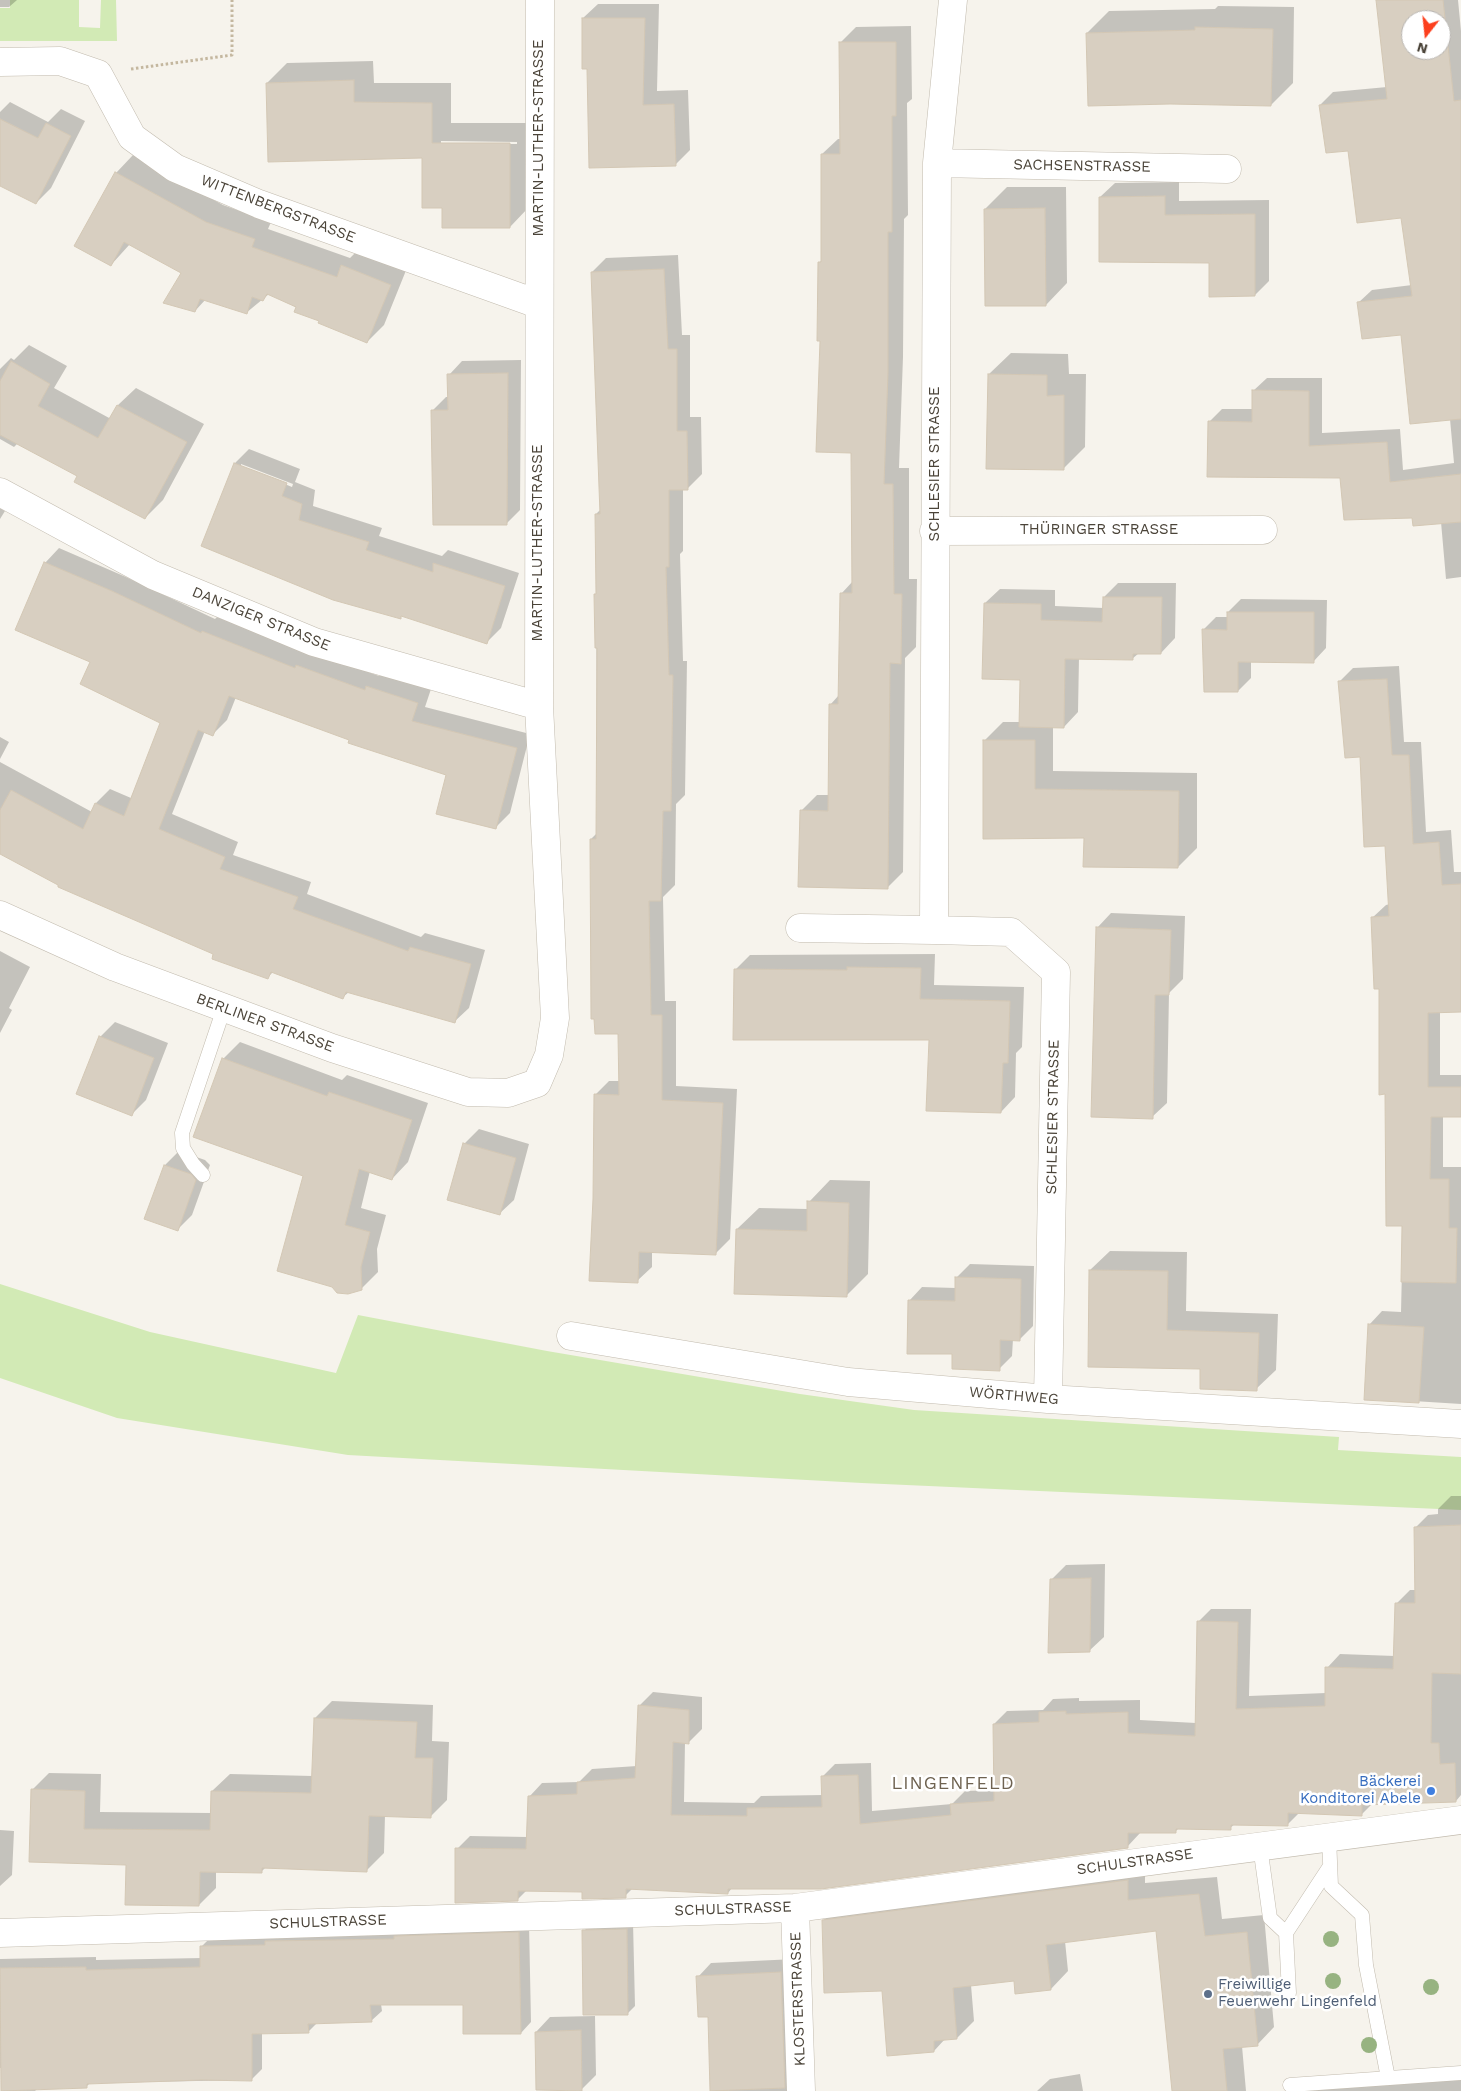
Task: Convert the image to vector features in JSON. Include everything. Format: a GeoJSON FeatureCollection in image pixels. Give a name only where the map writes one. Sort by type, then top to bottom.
{"type":"FeatureCollection","features":[{"type":"Feature","properties":{"kind":"street","name":"MARTIN-LUTHER-STRASSE"},"geometry":{"type":"LineString","coordinates":[[537,1083],[549,1055],[555,1018],[539,706],[538,304],[540,0]]}},
{"type":"Feature","properties":{"kind":"street","name":"SCHLESIER STRASSE"},"geometry":{"type":"LineString","coordinates":[[934,930],[934,531],[937,163],[953,0]]}},
{"type":"Feature","properties":{"kind":"street"},"geometry":{"type":"LineString","coordinates":[[0,62],[60,61],[98,74]]}},
{"type":"Feature","properties":{"kind":"street","name":"WITTENBERGSTRASSE"},"geometry":{"type":"LineString","coordinates":[[98,74],[132,137],[175,168],[259,204],[538,304]]}},
{"type":"Feature","properties":{"kind":"street","name":"SACHSENSTRASSE"},"geometry":{"type":"LineString","coordinates":[[937,163],[1227,168]]}},
{"type":"Feature","properties":{"kind":"street","name":"DANZIGER STRASSE"},"geometry":{"type":"LineString","coordinates":[[0,492],[153,575],[314,642],[539,706]]}},
{"type":"Feature","properties":{"kind":"street","name":"THÜRINGER STRASSE"},"geometry":{"type":"LineString","coordinates":[[934,531],[1263,530]]}},
{"type":"Feature","properties":{"kind":"street","name":"BERLINER STRASSE"},"geometry":{"type":"LineString","coordinates":[[0,915],[115,967],[332,1048],[468,1092],[508,1093],[537,1083]]}},
{"type":"Feature","properties":{"kind":"street","name":"SCHLESIER STRASSE"},"geometry":{"type":"LineString","coordinates":[[800,928],[1010,932],[1056,972],[1048,1399]]}},
{"type":"Feature","properties":{"kind":"street","name":"WÖRTHWEG"},"geometry":{"type":"LineString","coordinates":[[571,1336],[848,1382],[1048,1399],[1461,1424]]}},
{"type":"Feature","properties":{"kind":"street","name":"SCHULSTRASSE"},"geometry":{"type":"LineString","coordinates":[[0,1933],[795,1908],[1461,1820]]}},
{"type":"Feature","properties":{"kind":"street","name":"KLOSTERSTRASSE"},"geometry":{"type":"LineString","coordinates":[[795,1908],[801,2091]]}},
{"type":"Feature","properties":{"kind":"lane"},"geometry":{"type":"LineString","coordinates":[[203,1175],[183,1148],[182,1132],[224,1008]]}},
{"type":"Feature","properties":{"kind":"lane"},"geometry":{"type":"LineString","coordinates":[[1329,1836],[1331,1886],[1362,1915],[1366,1965],[1388,2078]]}},
{"type":"Feature","properties":{"kind":"lane"},"geometry":{"type":"LineString","coordinates":[[1260,1846],[1270,1918],[1286,1934]]}},
{"type":"Feature","properties":{"kind":"lane"},"geometry":{"type":"LineString","coordinates":[[1289,1993],[1286,1934],[1330,1866]]}},
{"type":"Feature","properties":{"kind":"lane"},"geometry":{"type":"LineString","coordinates":[[1290,2085],[1461,2073]]}},
{"type":"Feature","properties":{"kind":"path"},"geometry":{"type":"LineString","coordinates":[[98,74],[232,55],[232,0]]}},
{"type":"Feature","properties":{"kind":"green space"},"geometry":{"type":"Polygon","coordinates":[[[10,0],[79,0],[79,27],[100,28],[101,0],[116,0],[117,41],[0,41],[0,8],[10,8],[10,0]]]}},
{"type":"Feature","properties":{"kind":"green space"},"geometry":{"type":"Polygon","coordinates":[[[0,1284],[150,1332],[336,1373],[358,1315],[547,1351],[800,1394],[914,1410],[1339,1437],[1338,1450],[1461,1457],[1461,1510],[862,1483],[348,1455],[117,1418],[0,1378],[0,1284]]]}},
{"type":"Feature","properties":{"kind":"building"},"geometry":{"type":"Polygon","coordinates":[[[1376,0],[1443,0],[1444,10],[1401,10],[1401,60],[1450,60],[1454,101],[1461,100],[1461,419],[1410,424],[1401,335],[1362,339],[1357,302],[1412,296],[1401,218],[1357,223],[1348,151],[1326,153],[1319,105],[1387,99],[1376,0]]]}},
{"type":"Feature","properties":{"kind":"building"},"geometry":{"type":"Polygon","coordinates":[[[582,18],[645,18],[643,105],[674,104],[676,166],[589,168],[587,69],[582,69],[582,18]]]}},
{"type":"Feature","properties":{"kind":"building"},"geometry":{"type":"Polygon","coordinates":[[[1195,27],[1273,29],[1271,106],[1170,104],[1088,106],[1086,33],[1195,30],[1195,27]]]}},
{"type":"Feature","properties":{"kind":"building"},"geometry":{"type":"Polygon","coordinates":[[[839,42],[896,42],[896,116],[892,116],[892,232],[888,232],[888,373],[884,484],[893,484],[894,594],[902,594],[901,664],[890,663],[888,889],[798,887],[800,810],[828,811],[829,704],[838,704],[840,593],[852,593],[851,453],[816,452],[820,341],[817,341],[818,262],[821,262],[821,154],[840,154],[839,42]]]}},
{"type":"Feature","properties":{"kind":"building"},"geometry":{"type":"Polygon","coordinates":[[[354,80],[354,102],[432,103],[432,143],[510,143],[510,228],[442,228],[442,208],[422,208],[422,158],[268,162],[266,83],[354,80]]]}},
{"type":"Feature","properties":{"kind":"building"},"geometry":{"type":"Polygon","coordinates":[[[0,119],[38,138],[46,123],[71,136],[36,204],[0,186],[0,119]]]}},
{"type":"Feature","properties":{"kind":"building"},"geometry":{"type":"Polygon","coordinates":[[[115,172],[206,222],[255,239],[252,247],[337,277],[341,265],[391,285],[367,343],[294,312],[296,307],[267,294],[263,301],[252,297],[247,314],[200,299],[195,312],[163,303],[181,273],[124,242],[111,266],[74,246],[115,172]]]}},
{"type":"Feature","properties":{"kind":"building"},"geometry":{"type":"Polygon","coordinates":[[[1165,196],[1165,215],[1255,214],[1255,296],[1209,297],[1209,263],[1099,262],[1099,197],[1165,196]]]}},
{"type":"Feature","properties":{"kind":"building"},"geometry":{"type":"Polygon","coordinates":[[[1045,208],[1046,306],[985,306],[984,209],[1045,208]]]}},
{"type":"Feature","properties":{"kind":"building"},"geometry":{"type":"Polygon","coordinates":[[[664,269],[668,349],[677,349],[677,431],[687,431],[688,490],[669,490],[669,567],[666,567],[669,675],[673,675],[671,811],[663,811],[661,901],[649,901],[651,1015],[662,1015],[662,1100],[723,1103],[716,1255],[639,1252],[638,1283],[589,1281],[593,1199],[594,1094],[619,1095],[618,1034],[595,1034],[594,1019],[591,1019],[590,839],[596,839],[597,648],[595,648],[594,594],[596,594],[595,514],[600,514],[591,272],[664,269]]]}},
{"type":"Feature","properties":{"kind":"building"},"geometry":{"type":"Polygon","coordinates":[[[11,361],[50,384],[38,406],[98,438],[117,405],[187,442],[145,519],[74,482],[77,476],[0,435],[0,381],[11,361]]]}},
{"type":"Feature","properties":{"kind":"building"},"geometry":{"type":"Polygon","coordinates":[[[508,373],[507,525],[433,525],[431,410],[448,410],[447,374],[508,373]]]}},
{"type":"Feature","properties":{"kind":"building"},"geometry":{"type":"Polygon","coordinates":[[[988,374],[1047,375],[1047,396],[1064,395],[1064,470],[986,469],[988,374]]]}},
{"type":"Feature","properties":{"kind":"building"},"geometry":{"type":"Polygon","coordinates":[[[1252,390],[1309,391],[1309,446],[1387,442],[1390,482],[1461,474],[1461,522],[1413,526],[1412,518],[1344,520],[1340,478],[1207,477],[1208,421],[1252,422],[1252,390]]]}},
{"type":"Feature","properties":{"kind":"building"},"geometry":{"type":"Polygon","coordinates":[[[234,463],[287,483],[282,496],[302,504],[299,520],[369,542],[366,550],[433,572],[433,563],[505,586],[487,644],[401,616],[401,619],[333,600],[201,546],[234,463]]]}},
{"type":"Feature","properties":{"kind":"building"},"geometry":{"type":"Polygon","coordinates":[[[44,562],[112,591],[201,633],[202,631],[295,668],[296,665],[365,690],[366,686],[418,703],[412,721],[517,748],[496,829],[436,814],[446,775],[348,743],[349,740],[229,696],[213,736],[198,730],[159,829],[225,857],[220,869],[298,897],[293,909],[408,951],[410,947],[471,964],[455,1023],[346,992],[343,999],[271,972],[268,979],[212,959],[213,954],[58,887],[58,885],[0,854],[0,810],[11,790],[83,829],[95,803],[124,816],[160,723],[80,684],[90,662],[15,630],[44,562]]]}},
{"type":"Feature","properties":{"kind":"building"},"geometry":{"type":"Polygon","coordinates":[[[1103,597],[1162,597],[1161,654],[1133,654],[1133,660],[1065,659],[1064,728],[1019,727],[1020,680],[982,679],[984,603],[1041,604],[1041,620],[1102,622],[1103,597]]]}},
{"type":"Feature","properties":{"kind":"building"},"geometry":{"type":"Polygon","coordinates":[[[1227,612],[1314,612],[1314,663],[1238,662],[1238,692],[1204,692],[1202,629],[1227,630],[1227,612]]]}},
{"type":"Feature","properties":{"kind":"building"},"geometry":{"type":"Polygon","coordinates":[[[1387,679],[1392,755],[1409,755],[1413,844],[1439,842],[1442,885],[1461,884],[1461,1012],[1428,1013],[1428,1087],[1461,1087],[1461,1117],[1431,1117],[1430,1179],[1449,1179],[1449,1228],[1457,1228],[1456,1283],[1401,1282],[1402,1226],[1386,1226],[1385,1094],[1379,1095],[1379,989],[1374,989],[1371,917],[1389,916],[1385,846],[1364,847],[1360,757],[1345,758],[1338,681],[1387,679]]]}},
{"type":"Feature","properties":{"kind":"building"},"geometry":{"type":"Polygon","coordinates":[[[983,740],[1035,740],[1035,789],[1179,791],[1178,868],[1083,867],[1084,838],[983,839],[983,740]]]}},
{"type":"Feature","properties":{"kind":"building"},"geometry":{"type":"Polygon","coordinates":[[[1096,927],[1171,930],[1169,995],[1155,995],[1153,1119],[1091,1117],[1096,927]]]}},
{"type":"Feature","properties":{"kind":"building"},"geometry":{"type":"Polygon","coordinates":[[[847,967],[921,968],[920,999],[1010,1001],[1008,1063],[1003,1063],[1001,1113],[926,1111],[929,1040],[733,1040],[734,969],[847,970],[847,967]]]}},
{"type":"Feature","properties":{"kind":"building"},"geometry":{"type":"Polygon","coordinates":[[[99,1036],[154,1058],[132,1116],[76,1094],[99,1036]]]}},
{"type":"Feature","properties":{"kind":"building"},"geometry":{"type":"Polygon","coordinates":[[[222,1058],[327,1096],[329,1092],[412,1120],[392,1180],[359,1169],[345,1225],[370,1232],[361,1267],[362,1290],[348,1294],[337,1293],[332,1287],[277,1271],[303,1176],[193,1137],[222,1058]]]}},
{"type":"Feature","properties":{"kind":"building"},"geometry":{"type":"Polygon","coordinates":[[[463,1143],[516,1158],[500,1215],[447,1200],[463,1143]]]}},
{"type":"Feature","properties":{"kind":"building"},"geometry":{"type":"Polygon","coordinates":[[[164,1165],[191,1174],[196,1180],[178,1231],[144,1219],[164,1165]]]}},
{"type":"Feature","properties":{"kind":"building"},"geometry":{"type":"Polygon","coordinates":[[[807,1201],[849,1203],[847,1297],[734,1294],[736,1229],[807,1231],[807,1201]]]}},
{"type":"Feature","properties":{"kind":"building"},"geometry":{"type":"Polygon","coordinates":[[[1089,1270],[1168,1271],[1167,1330],[1259,1333],[1257,1391],[1200,1389],[1200,1369],[1088,1367],[1089,1270]]]}},
{"type":"Feature","properties":{"kind":"building"},"geometry":{"type":"Polygon","coordinates":[[[955,1277],[1021,1279],[1020,1341],[1000,1340],[1000,1371],[952,1369],[952,1354],[907,1354],[908,1300],[955,1301],[955,1277]]]}},
{"type":"Feature","properties":{"kind":"building"},"geometry":{"type":"Polygon","coordinates":[[[1368,1324],[1424,1327],[1419,1403],[1364,1400],[1368,1324]]]}},
{"type":"Feature","properties":{"kind":"building"},"geometry":{"type":"Polygon","coordinates":[[[1461,1525],[1461,1674],[1432,1673],[1431,1743],[1439,1743],[1440,1764],[1455,1763],[1456,1802],[1362,1805],[1362,1816],[1288,1813],[1288,1826],[1231,1825],[1231,1830],[1176,1829],[1176,1833],[1128,1833],[1128,1848],[821,1889],[728,1889],[728,1894],[626,1889],[626,1898],[582,1899],[582,1892],[518,1891],[518,1901],[455,1903],[455,1848],[526,1849],[528,1796],[577,1794],[577,1782],[635,1778],[638,1705],[689,1710],[689,1744],[673,1742],[671,1815],[747,1816],[747,1808],[822,1807],[821,1776],[858,1775],[860,1824],[951,1815],[950,1804],[994,1801],[993,1724],[1039,1722],[1039,1712],[1066,1711],[1066,1714],[1128,1712],[1128,1733],[1195,1736],[1197,1621],[1238,1622],[1236,1709],[1325,1706],[1325,1667],[1393,1669],[1395,1603],[1415,1603],[1414,1527],[1461,1525]]]}},
{"type":"Feature","properties":{"kind":"building"},"geometry":{"type":"Polygon","coordinates":[[[1091,1578],[1090,1652],[1048,1653],[1050,1579],[1091,1578]]]}},
{"type":"Feature","properties":{"kind":"building"},"geometry":{"type":"Polygon","coordinates":[[[314,1718],[417,1722],[415,1758],[433,1758],[431,1818],[369,1816],[367,1872],[262,1868],[262,1873],[200,1872],[199,1906],[125,1905],[126,1865],[29,1862],[31,1789],[85,1791],[84,1829],[210,1830],[211,1791],[311,1793],[314,1718]]]}},
{"type":"Feature","properties":{"kind":"building"},"geometry":{"type":"Polygon","coordinates":[[[1128,1880],[1128,1900],[1199,1894],[1205,1936],[1247,1932],[1258,2046],[1223,2049],[1227,2091],[1172,2091],[1156,1931],[1046,1945],[1051,1990],[1015,1994],[1014,1981],[953,1988],[957,2039],[934,2041],[934,2052],[887,2056],[882,1991],[824,1993],[822,1920],[1128,1880]]]}},
{"type":"Feature","properties":{"kind":"building"},"geometry":{"type":"Polygon","coordinates":[[[627,1929],[628,2015],[583,2015],[582,1930],[627,1929]]]}},
{"type":"Feature","properties":{"kind":"building"},"geometry":{"type":"Polygon","coordinates":[[[519,1932],[521,2034],[463,2034],[463,2005],[370,2005],[372,2022],[308,2024],[309,2033],[252,2034],[252,2081],[202,2080],[87,2084],[87,2088],[1,2091],[0,1968],[86,1967],[86,1970],[200,1967],[200,1946],[265,1945],[265,1941],[394,1939],[394,1936],[519,1932]]]}},
{"type":"Feature","properties":{"kind":"building"},"geometry":{"type":"Polygon","coordinates":[[[781,1972],[785,2088],[710,2091],[708,2017],[698,2017],[696,1976],[781,1972]]]}},
{"type":"Feature","properties":{"kind":"building"},"geometry":{"type":"Polygon","coordinates":[[[581,2030],[582,2091],[536,2090],[535,2032],[581,2030]]]}},
{"type":"Feature","properties":{"kind":"place","name":"Bäckerei Konditorei Abele"},"geometry":{"type":"Point","coordinates":[1431,1791]}},
{"type":"Feature","properties":{"kind":"place","name":"Freiwillige Feuerwehr Lingenfeld"},"geometry":{"type":"Point","coordinates":[1208,1994]}},
{"type":"Feature","properties":{"kind":"district","name":"LINGENFELD"},"geometry":{"type":"Point","coordinates":[953,1784]}}]}
